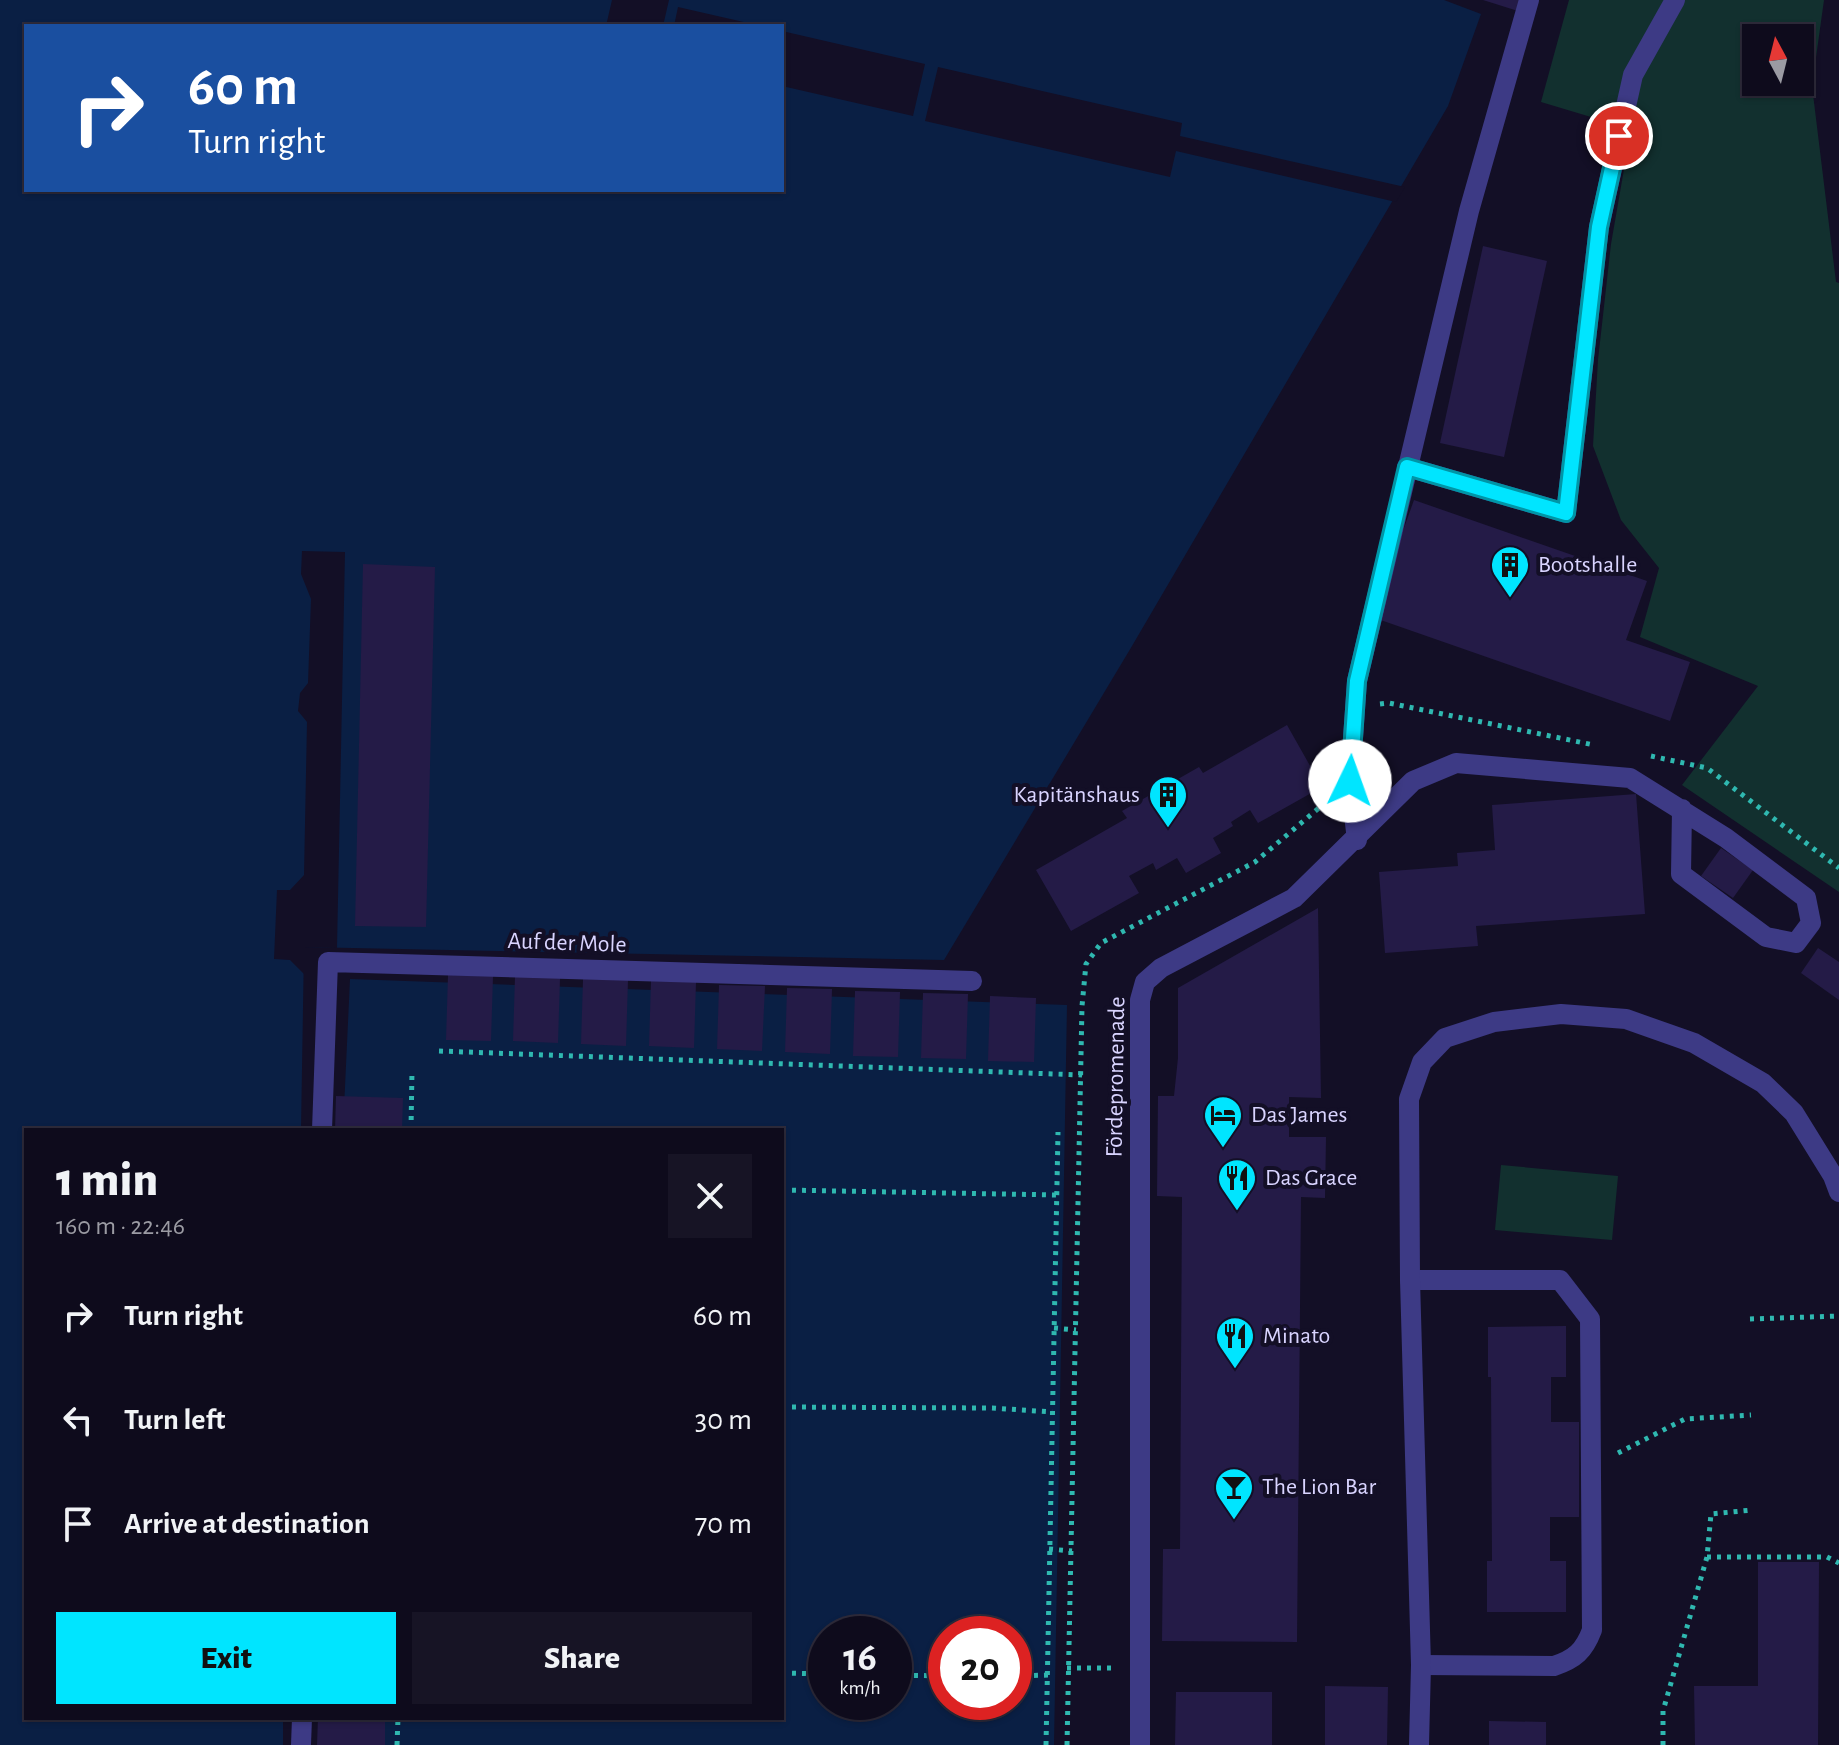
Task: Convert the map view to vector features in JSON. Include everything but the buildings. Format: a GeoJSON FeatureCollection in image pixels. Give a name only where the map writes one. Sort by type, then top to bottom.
{"type":"FeatureCollection","features":[{"type":"Feature","properties":{"kind":"street"},"geometry":{"type":"LineString","coordinates":[[1357,840],[1350,781],[1357,681],[1469,211],[1529,0]]}},
{"type":"Feature","properties":{"kind":"street"},"geometry":{"type":"LineString","coordinates":[[1407,467],[1566,513],[1599,227],[1633,75],[1675,0]]}},
{"type":"Feature","properties":{"kind":"street","name":"Fördepromenade"},"geometry":{"type":"LineString","coordinates":[[1140,1745],[1140,1016],[1145,982],[1161,968],[1294,898],[1357,840],[1413,781],[1456,763],[1630,778],[1682,809],[1806,898],[1811,923],[1796,943],[1766,937],[1681,874],[1682,809]]}},
{"type":"Feature","properties":{"kind":"street","name":"Auf der Mole"},"geometry":{"type":"LineString","coordinates":[[322,1128],[328,962],[972,981]]}},
{"type":"Feature","properties":{"kind":"street"},"geometry":{"type":"LineString","coordinates":[[1419,1745],[1421,1672],[1410,1280],[1409,1099],[1422,1062],[1445,1038],[1494,1022],[1561,1014],[1626,1019],[1694,1043],[1763,1083],[1794,1113],[1833,1176],[1839,1192]]}},
{"type":"Feature","properties":{"kind":"street"},"geometry":{"type":"LineString","coordinates":[[1410,1280],[1560,1280],[1590,1319],[1592,1630],[1585,1647],[1573,1660],[1554,1666],[1421,1672]]}},
{"type":"Feature","properties":{"kind":"street"},"geometry":{"type":"LineString","coordinates":[[301,1745],[302,1720]]}},
{"type":"Feature","properties":{"kind":"path"},"geometry":{"type":"LineString","coordinates":[[439,1051],[1082,1075]]}},
{"type":"Feature","properties":{"kind":"path"},"geometry":{"type":"LineString","coordinates":[[411,1128],[412,1070]]}},
{"type":"Feature","properties":{"kind":"path"},"geometry":{"type":"LineString","coordinates":[[1046,1745],[1058,1132]]}},
{"type":"Feature","properties":{"kind":"path"},"geometry":{"type":"LineString","coordinates":[[784,1190],[1057,1195]]}},
{"type":"Feature","properties":{"kind":"path"},"geometry":{"type":"LineString","coordinates":[[1750,1319],[1839,1316]]}},
{"type":"Feature","properties":{"kind":"path"},"geometry":{"type":"LineString","coordinates":[[1054,1328],[1076,1330]]}},
{"type":"Feature","properties":{"kind":"path"},"geometry":{"type":"LineString","coordinates":[[784,1407],[992,1408],[1052,1412]]}},
{"type":"Feature","properties":{"kind":"path"},"geometry":{"type":"LineString","coordinates":[[1591,1459],[1606,1458],[1685,1419],[1751,1415]]}},
{"type":"Feature","properties":{"kind":"path"},"geometry":{"type":"LineString","coordinates":[[1663,1745],[1663,1711],[1707,1557],[1711,1514],[1752,1510]]}},
{"type":"Feature","properties":{"kind":"path"},"geometry":{"type":"LineString","coordinates":[[1049,1549],[1072,1551]]}},
{"type":"Feature","properties":{"kind":"path"},"geometry":{"type":"LineString","coordinates":[[1707,1557],[1827,1557],[1839,1563]]}},
{"type":"Feature","properties":{"kind":"path"},"geometry":{"type":"LineString","coordinates":[[1067,1668],[1140,1668]]}},
{"type":"Feature","properties":{"kind":"path"},"geometry":{"type":"LineString","coordinates":[[784,1673],[808,1674]]}},
{"type":"Feature","properties":{"kind":"path"},"geometry":{"type":"LineString","coordinates":[[1032,1675],[1049,1675]]}},
{"type":"Feature","properties":{"kind":"path"},"geometry":{"type":"LineString","coordinates":[[397,1745],[398,1720]]}},
{"type":"Feature","properties":{"kind":"green space"},"geometry":{"type":"Polygon","coordinates":[[[1569,0],[1824,0],[1814,72],[1814,24],[1742,24],[1742,96],[1813,96],[1836,282],[1839,283],[1839,892],[1682,785],[1758,686],[1640,637],[1659,568],[1621,520],[1593,446],[1598,360],[1611,244],[1631,129],[1541,102],[1569,0]]]}},
{"type":"Feature","properties":{"kind":"green space"},"geometry":{"type":"Polygon","coordinates":[[[1501,1165],[1618,1176],[1612,1240],[1495,1230],[1501,1165]]]}},
{"type":"Feature","properties":{"kind":"water"},"geometry":{"type":"Polygon","coordinates":[[[0,0],[1444,0],[1481,14],[1448,106],[944,960],[304,947],[301,1128],[24,1128],[24,1720],[283,1720],[283,1745],[0,1745],[0,0]]]}},
{"type":"Feature","properties":{"kind":"water"},"geometry":{"type":"Polygon","coordinates":[[[350,979],[1067,1005],[1054,1745],[318,1745],[319,1720],[784,1720],[784,1128],[343,1128],[350,979]]]}},
{"type":"Feature","properties":{"kind":"pier"},"geometry":{"type":"Polygon","coordinates":[[[612,0],[669,0],[663,24],[606,24],[612,0]]]}},
{"type":"Feature","properties":{"kind":"pier"},"geometry":{"type":"Polygon","coordinates":[[[678,7],[752,24],[674,24],[678,7]]]}},
{"type":"Feature","properties":{"kind":"pier"},"geometry":{"type":"Polygon","coordinates":[[[784,31],[925,64],[913,116],[784,86],[784,31]]]}},
{"type":"Feature","properties":{"kind":"pier"},"geometry":{"type":"Polygon","coordinates":[[[938,67],[1182,123],[1180,136],[1405,187],[1396,202],[1176,151],[1170,177],[925,121],[938,67]]]}},
{"type":"Feature","properties":{"kind":"pier"},"geometry":{"type":"Polygon","coordinates":[[[302,551],[345,552],[337,948],[304,947],[304,974],[290,960],[274,959],[277,890],[290,890],[304,875],[307,722],[298,711],[300,693],[308,683],[311,599],[301,574],[302,551]]]}},
{"type":"Feature","properties":{"kind":"place","name":"Bootshalle"},"geometry":{"type":"Point","coordinates":[1510,599]}},
{"type":"Feature","properties":{"kind":"place","name":"Kapitänshaus"},"geometry":{"type":"Point","coordinates":[1168,829]}},
{"type":"Feature","properties":{"kind":"place","name":"Das James"},"geometry":{"type":"Point","coordinates":[1223,1149]}},
{"type":"Feature","properties":{"kind":"place","name":"Das Grace"},"geometry":{"type":"Point","coordinates":[1237,1212]}},
{"type":"Feature","properties":{"kind":"place","name":"Minato"},"geometry":{"type":"Point","coordinates":[1235,1370]}},
{"type":"Feature","properties":{"kind":"place","name":"The Lion Bar"},"geometry":{"type":"Point","coordinates":[1234,1521]}},
{"type":"Feature","properties":{"kind":"route"},"geometry":{"type":"LineString","coordinates":[[1350,781],[1357,681],[1407,467],[1566,513],[1599,227],[1619,136]]}}]}
